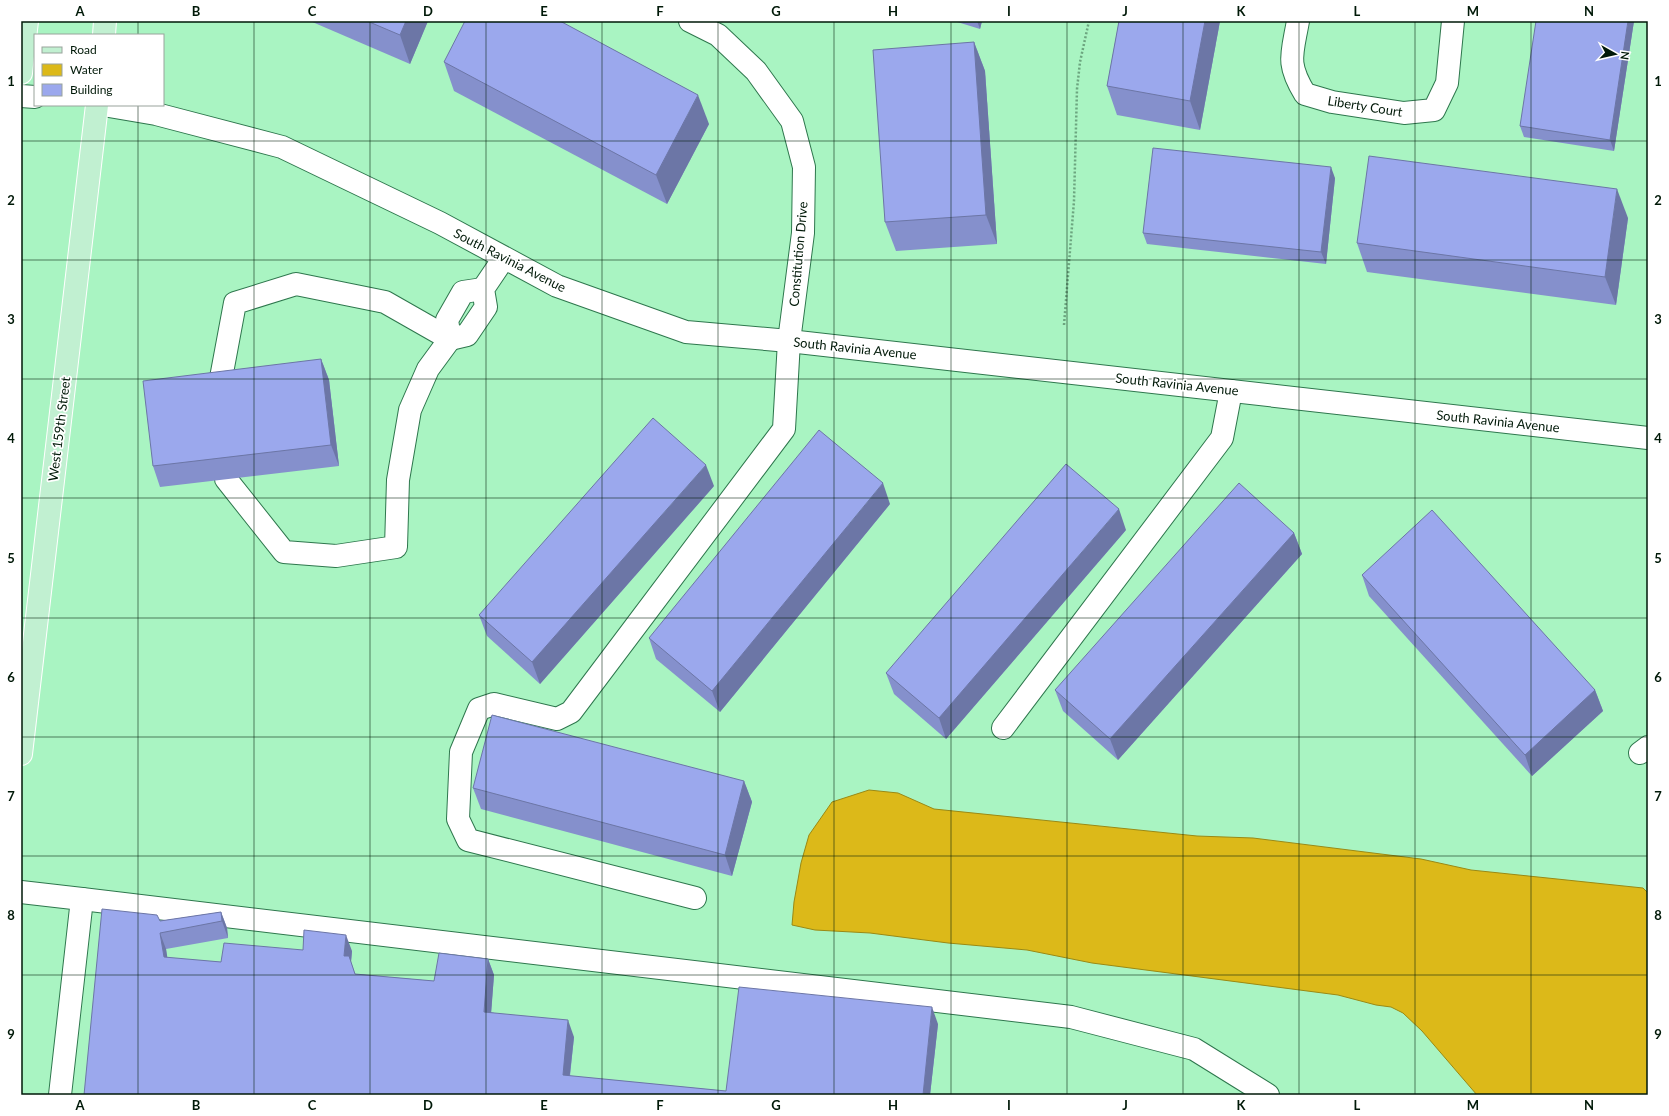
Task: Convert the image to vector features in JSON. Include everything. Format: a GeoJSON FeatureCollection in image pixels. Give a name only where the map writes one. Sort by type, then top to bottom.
{"type":"FeatureCollection","features":[{"type":"Feature","properties":{"kind":"main road"},"geometry":{"type":"LineString","coordinates":[[21,73],[27,21]]}},
{"type":"Feature","properties":{"kind":"main road"},"geometry":{"type":"LineString","coordinates":[[104,34],[106,21]]}},
{"type":"Feature","properties":{"kind":"main road","name":"West 159th Street"},"geometry":{"type":"LineString","coordinates":[[21,754],[97,106]]}},
{"type":"Feature","properties":{"kind":"street","name":"Constitution Drive"},"geometry":{"type":"LineString","coordinates":[[690,21],[722,28],[756,71],[792,121],[804,167],[803,233],[789,341],[784,429],[571,712],[557,719],[494,704],[479,709],[461,752],[458,818],[468,840],[695,898]]}},
{"type":"Feature","properties":{"kind":"street","name":"Liberty Court"},"geometry":{"type":"LineString","coordinates":[[1298,21],[1291,60],[1296,79],[1305,94],[1332,102],[1404,113],[1434,110],[1447,83],[1453,21]]}},
{"type":"Feature","properties":{"kind":"street"},"geometry":{"type":"LineString","coordinates":[[21,96],[34,97]]}},
{"type":"Feature","properties":{"kind":"street","name":"South Ravinia Avenue"},"geometry":{"type":"LineString","coordinates":[[109,106],[156,114],[282,147],[440,224],[557,286],[686,332],[789,341],[1648,438]]}},
{"type":"Feature","properties":{"kind":"street"},"geometry":{"type":"LineString","coordinates":[[226,479],[284,552],[336,556],[396,547],[398,480],[410,410],[428,369],[450,339],[468,335],[486,307],[483,289],[504,258]]}},
{"type":"Feature","properties":{"kind":"street"},"geometry":{"type":"LineString","coordinates":[[218,394],[235,303],[296,284],[385,302],[450,339]]}},
{"type":"Feature","properties":{"kind":"street"},"geometry":{"type":"LineString","coordinates":[[1003,728],[1222,438],[1231,391]]}},
{"type":"Feature","properties":{"kind":"street"},"geometry":{"type":"LineString","coordinates":[[21,892],[1071,1017],[1194,1049],[1268,1095]]}},
{"type":"Feature","properties":{"kind":"street"},"geometry":{"type":"LineString","coordinates":[[60,1095],[82,899]]}},
{"type":"Feature","properties":{"kind":"path"},"geometry":{"type":"LineString","coordinates":[[1064,325],[1074,208],[1077,90],[1080,62],[1089,21]]}},
{"type":"Feature","properties":{"kind":"water"},"geometry":{"type":"Polygon","coordinates":[[[869,790],[898,793],[934,809],[1197,836],[1253,838],[1421,859],[1471,870],[1643,888],[1648,893],[1648,1095],[1477,1095],[1422,1031],[1403,1013],[1391,1007],[1376,1005],[1338,995],[1092,963],[1027,950],[948,943],[870,933],[815,930],[792,925],[794,902],[801,863],[809,835],[832,802],[869,790]]]}},
{"type":"Feature","properties":{"kind":"building"},"geometry":{"type":"Polygon","coordinates":[[[367,21],[406,21],[400,35],[367,21]]]}},
{"type":"Feature","properties":{"kind":"building"},"geometry":{"type":"Polygon","coordinates":[[[465,21],[560,21],[698,95],[656,175],[444,62],[465,21]]]}},
{"type":"Feature","properties":{"kind":"building"},"geometry":{"type":"Polygon","coordinates":[[[1119,21],[1205,21],[1190,101],[1107,86],[1119,21]]]}},
{"type":"Feature","properties":{"kind":"building"},"geometry":{"type":"Polygon","coordinates":[[[1536,21],[1628,21],[1610,140],[1520,126],[1536,21]]]}},
{"type":"Feature","properties":{"kind":"building"},"geometry":{"type":"Polygon","coordinates":[[[974,42],[986,215],[885,222],[873,50],[974,42]]]}},
{"type":"Feature","properties":{"kind":"building"},"geometry":{"type":"Polygon","coordinates":[[[1153,148],[1331,167],[1321,252],[1143,233],[1153,148]]]}},
{"type":"Feature","properties":{"kind":"building"},"geometry":{"type":"Polygon","coordinates":[[[1369,156],[1617,189],[1605,277],[1357,243],[1369,156]]]}},
{"type":"Feature","properties":{"kind":"building"},"geometry":{"type":"Polygon","coordinates":[[[321,359],[331,445],[153,466],[143,381],[321,359]]]}},
{"type":"Feature","properties":{"kind":"building"},"geometry":{"type":"Polygon","coordinates":[[[653,418],[706,465],[532,662],[479,615],[653,418]]]}},
{"type":"Feature","properties":{"kind":"building"},"geometry":{"type":"Polygon","coordinates":[[[819,430],[883,483],[712,691],[649,638],[819,430]]]}},
{"type":"Feature","properties":{"kind":"building"},"geometry":{"type":"Polygon","coordinates":[[[1066,464],[1119,509],[939,718],[886,673],[1066,464]]]}},
{"type":"Feature","properties":{"kind":"building"},"geometry":{"type":"Polygon","coordinates":[[[1239,483],[1294,533],[1110,739],[1055,690],[1239,483]]]}},
{"type":"Feature","properties":{"kind":"building"},"geometry":{"type":"Polygon","coordinates":[[[1432,510],[1595,690],[1525,755],[1362,575],[1432,510]]]}},
{"type":"Feature","properties":{"kind":"building"},"geometry":{"type":"Polygon","coordinates":[[[492,715],[744,781],[725,855],[473,788],[492,715]]]}},
{"type":"Feature","properties":{"kind":"building"},"geometry":{"type":"Polygon","coordinates":[[[102,909],[157,915],[160,921],[221,912],[222,921],[160,933],[164,957],[221,962],[224,943],[303,950],[304,930],[346,935],[344,956],[349,956],[355,974],[434,981],[439,953],[488,959],[484,1012],[568,1020],[563,1075],[726,1091],[739,987],[932,1007],[923,1095],[84,1095],[102,909]]]}}]}
